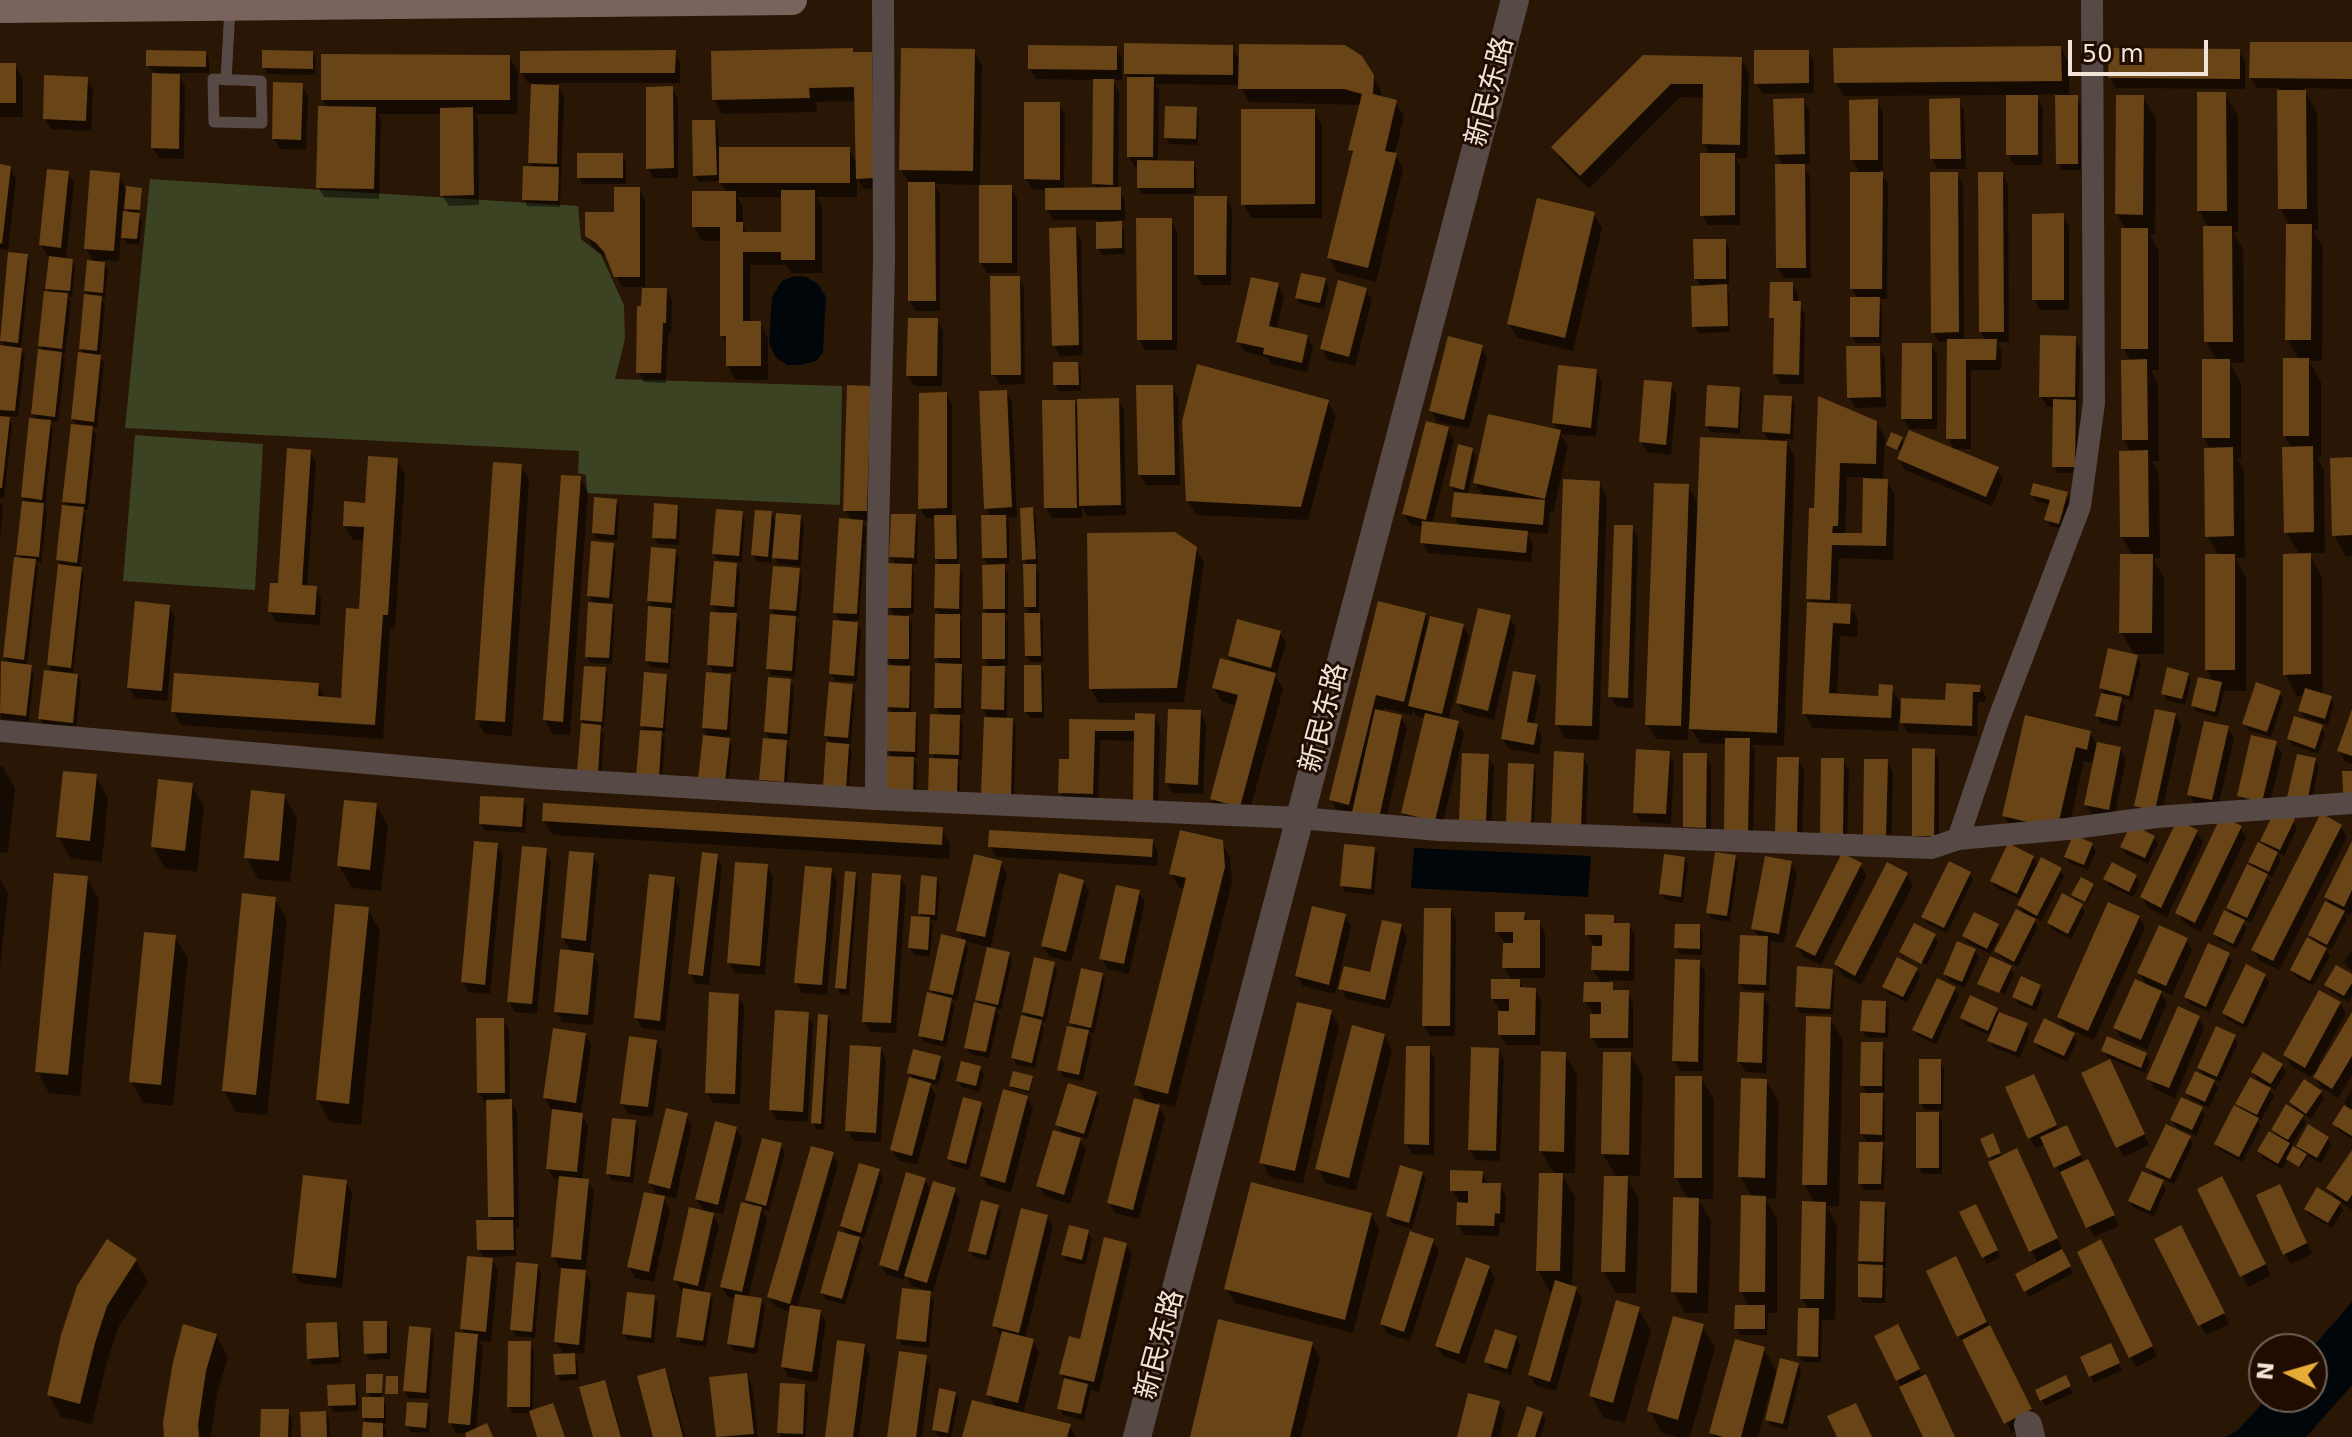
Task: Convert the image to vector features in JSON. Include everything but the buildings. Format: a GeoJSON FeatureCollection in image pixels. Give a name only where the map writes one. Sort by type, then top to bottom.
{"type":"FeatureCollection","features":[{"type":"Feature","properties":{"kind":"main road"},"geometry":{"type":"LineString","coordinates":[[0,8],[792,0]]}},
{"type":"Feature","properties":{"kind":"street"},"geometry":{"type":"LineString","coordinates":[[876,799],[884,260],[883,0]]}},
{"type":"Feature","properties":{"kind":"street","name":"新民东路"},"geometry":{"type":"LineString","coordinates":[[1137,1437],[1515,0]]}},
{"type":"Feature","properties":{"kind":"street"},"geometry":{"type":"LineString","coordinates":[[1958,839],[1999,718],[2080,506],[2094,403],[2092,0]]}},
{"type":"Feature","properties":{"kind":"street"},"geometry":{"type":"LineString","coordinates":[[0,731],[538,778],[876,799],[1299,818],[1439,830],[1931,848],[1958,839],[2156,817],[2352,803]]}},
{"type":"Feature","properties":{"kind":"lane"},"geometry":{"type":"LineString","coordinates":[[226,80],[230,6]]}},
{"type":"Feature","properties":{"kind":"lane"},"geometry":{"type":"LineString","coordinates":[[213,79],[226,80],[261,81],[262,123],[214,122],[213,79]]}},
{"type":"Feature","properties":{"kind":"green space"},"geometry":{"type":"Polygon","coordinates":[[[150,179],[578,206],[581,239],[601,255],[624,305],[625,339],[615,379],[842,386],[840,505],[587,493],[586,475],[578,473],[579,451],[125,428],[150,179]]]}},
{"type":"Feature","properties":{"kind":"green space"},"geometry":{"type":"Polygon","coordinates":[[[135,435],[263,444],[255,590],[123,581],[135,435]]]}},
{"type":"Feature","properties":{"kind":"shaded area"},"geometry":{"type":"Polygon","coordinates":[[[794,276],[806,277],[818,284],[826,297],[823,353],[816,361],[801,365],[788,365],[776,358],[769,343],[772,297],[782,281],[794,276]]]}},
{"type":"Feature","properties":{"kind":"shaded area"},"geometry":{"type":"Polygon","coordinates":[[[1414,848],[1591,856],[1588,897],[1411,888],[1414,848]]]}},
{"type":"Feature","properties":{"kind":"shaded area"},"geometry":{"type":"Polygon","coordinates":[[[2352,1302],[2352,1385],[2328,1412],[2328,1333],[2325,1333],[2352,1302]]]}},
{"type":"Feature","properties":{"kind":"shaded area"},"geometry":{"type":"Polygon","coordinates":[[[2253,1413],[2327,1413],[2306,1437],[2226,1437],[2238,1430],[2253,1413]]]}}]}
